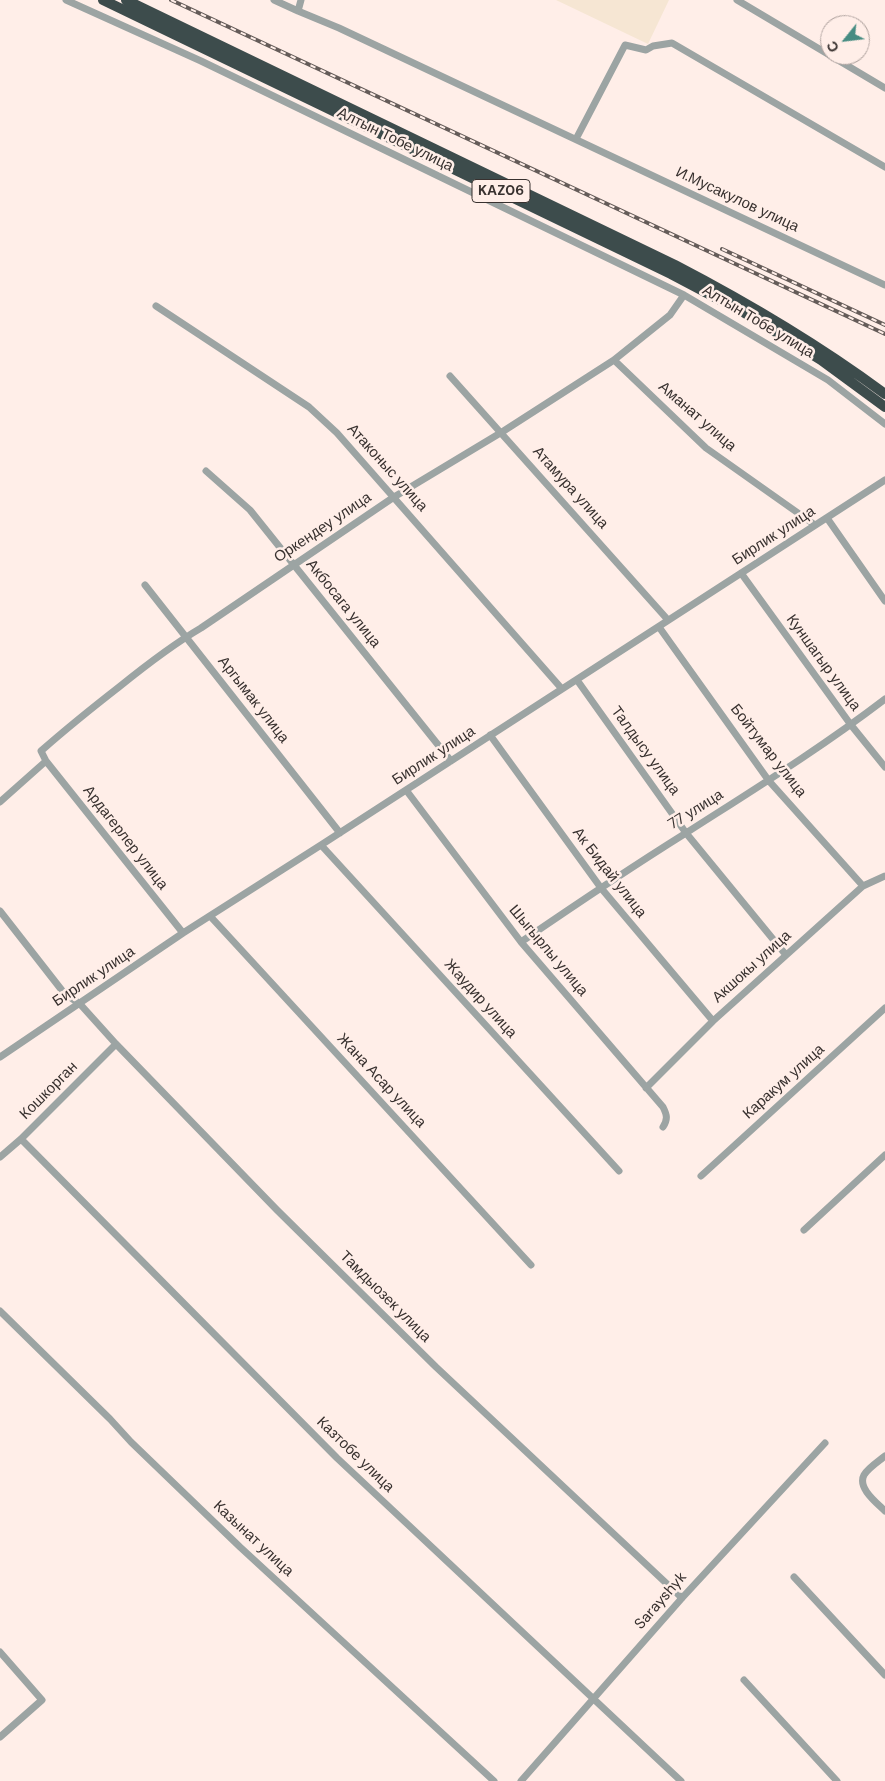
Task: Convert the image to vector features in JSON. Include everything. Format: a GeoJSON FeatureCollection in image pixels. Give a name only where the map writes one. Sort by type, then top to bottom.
{"type":"FeatureCollection","features":[{"type":"Feature","properties":{"kind":"highway","name":"KАZ06"},"geometry":{"type":"LineString","coordinates":[[103,0],[671,274],[743,312],[820,360],[885,407]]}},
{"type":"Feature","properties":{"kind":"highway","name":"KАZ06"},"geometry":{"type":"LineString","coordinates":[[126,0],[705,281],[826,352],[885,394]]}},
{"type":"Feature","properties":{"kind":"street","name":"Алтын Тобе улица"},"geometry":{"type":"LineString","coordinates":[[66,0],[202,61],[684,295],[828,380],[885,424]]}},
{"type":"Feature","properties":{"kind":"street","name":"И.Мусакулов улица"},"geometry":{"type":"LineString","coordinates":[[274,0],[339,28],[885,285]]}},
{"type":"Feature","properties":{"kind":"street"},"geometry":{"type":"LineString","coordinates":[[298,11],[302,0]]}},
{"type":"Feature","properties":{"kind":"street"},"geometry":{"type":"LineString","coordinates":[[737,0],[885,88]]}},
{"type":"Feature","properties":{"kind":"street"},"geometry":{"type":"LineString","coordinates":[[576,139],[625,45],[646,50],[653,46],[672,43],[885,167]]}},
{"type":"Feature","properties":{"kind":"street","name":"Оркендеу улица"},"geometry":{"type":"LineString","coordinates":[[46,761],[40,751],[124,683],[186,637],[394,497],[502,432],[614,360],[670,315],[684,295]]}},
{"type":"Feature","properties":{"kind":"street","name":"Атаконыс улица"},"geometry":{"type":"LineString","coordinates":[[156,306],[309,407],[337,433],[562,689]]}},
{"type":"Feature","properties":{"kind":"street","name":"Аманат улица"},"geometry":{"type":"LineString","coordinates":[[614,360],[706,448],[815,525]]}},
{"type":"Feature","properties":{"kind":"street","name":"Атамура улица"},"geometry":{"type":"LineString","coordinates":[[450,376],[668,620]]}},
{"type":"Feature","properties":{"kind":"street","name":"Акбосага улица"},"geometry":{"type":"LineString","coordinates":[[206,471],[250,510],[451,761]]}},
{"type":"Feature","properties":{"kind":"street","name":"Бирлик улица"},"geometry":{"type":"LineString","coordinates":[[0,1057],[183,933],[885,480]]}},
{"type":"Feature","properties":{"kind":"street"},"geometry":{"type":"LineString","coordinates":[[827,518],[885,601]]}},
{"type":"Feature","properties":{"kind":"street","name":"Куншагыр улица"},"geometry":{"type":"LineString","coordinates":[[741,573],[851,725],[885,767]]}},
{"type":"Feature","properties":{"kind":"street","name":"Аргымак улица"},"geometry":{"type":"LineString","coordinates":[[145,585],[340,832]]}},
{"type":"Feature","properties":{"kind":"street","name":"Бойтумар улица"},"geometry":{"type":"LineString","coordinates":[[659,627],[769,781],[863,886]]}},
{"type":"Feature","properties":{"kind":"street","name":"Талдысу улица"},"geometry":{"type":"LineString","coordinates":[[577,680],[686,832],[786,955]]}},
{"type":"Feature","properties":{"kind":"street","name":"77 улица"},"geometry":{"type":"LineString","coordinates":[[521,942],[686,832],[769,781],[851,725],[885,699]]}},
{"type":"Feature","properties":{"kind":"street","name":"Ак Бидай улица"},"geometry":{"type":"LineString","coordinates":[[490,735],[601,888],[714,1022]]}},
{"type":"Feature","properties":{"kind":"street"},"geometry":{"type":"LineString","coordinates":[[0,802],[46,761]]}},
{"type":"Feature","properties":{"kind":"street","name":"Ардагерлер улица"},"geometry":{"type":"LineString","coordinates":[[46,761],[183,933]]}},
{"type":"Feature","properties":{"kind":"street","name":"Шыгырлы улица"},"geometry":{"type":"LineString","coordinates":[[406,790],[521,942],[656,1098],[666,1112],[666,1121],[663,1127]]}},
{"type":"Feature","properties":{"kind":"street","name":"Жаудир улица"},"geometry":{"type":"LineString","coordinates":[[322,845],[619,1171]]}},
{"type":"Feature","properties":{"kind":"street","name":"Акшокы улица"},"geometry":{"type":"LineString","coordinates":[[646,1088],[714,1022],[863,886],[885,876]]}},
{"type":"Feature","properties":{"kind":"street","name":"Тамдыозек улица"},"geometry":{"type":"LineString","coordinates":[[0,911],[64,993],[80,1004],[116,1044],[277,1210],[436,1367],[682,1598]]}},
{"type":"Feature","properties":{"kind":"street","name":"Жана Асар улица"},"geometry":{"type":"LineString","coordinates":[[210,916],[531,1265]]}},
{"type":"Feature","properties":{"kind":"street","name":"Каракум улица"},"geometry":{"type":"LineString","coordinates":[[701,1176],[885,1008]]}},
{"type":"Feature","properties":{"kind":"street","name":"Кошкорган"},"geometry":{"type":"LineString","coordinates":[[0,1157],[21,1139],[116,1044]]}},
{"type":"Feature","properties":{"kind":"street","name":"Казтобе улица"},"geometry":{"type":"LineString","coordinates":[[21,1139],[337,1458],[681,1781]]}},
{"type":"Feature","properties":{"kind":"street"},"geometry":{"type":"LineString","coordinates":[[804,1230],[885,1156]]}},
{"type":"Feature","properties":{"kind":"street","name":"Казынат улица"},"geometry":{"type":"LineString","coordinates":[[0,1311],[240,1547],[494,1781]]}},
{"type":"Feature","properties":{"kind":"street","name":"Sarayshyk"},"geometry":{"type":"LineString","coordinates":[[521,1781],[682,1598],[825,1443]]}},
{"type":"Feature","properties":{"kind":"street"},"geometry":{"type":"LineString","coordinates":[[885,1456],[864,1474],[864,1487],[885,1511]]}},
{"type":"Feature","properties":{"kind":"street"},"geometry":{"type":"LineString","coordinates":[[794,1577],[885,1675]]}},
{"type":"Feature","properties":{"kind":"street"},"geometry":{"type":"LineString","coordinates":[[0,1652],[42,1700],[0,1737]]}},
{"type":"Feature","properties":{"kind":"street"},"geometry":{"type":"LineString","coordinates":[[744,1680],[837,1781]]}},
{"type":"Feature","properties":{"kind":"shaded area"},"geometry":{"type":"Polygon","coordinates":[[[556,0],[669,0],[648,44],[556,0]]]}},
{"type":"Feature","properties":{"kind":"railway"},"geometry":{"type":"LineString","coordinates":[[171,0],[885,334]]}},
{"type":"Feature","properties":{"kind":"railway"},"geometry":{"type":"LineString","coordinates":[[722,249],[885,325]]}}]}
